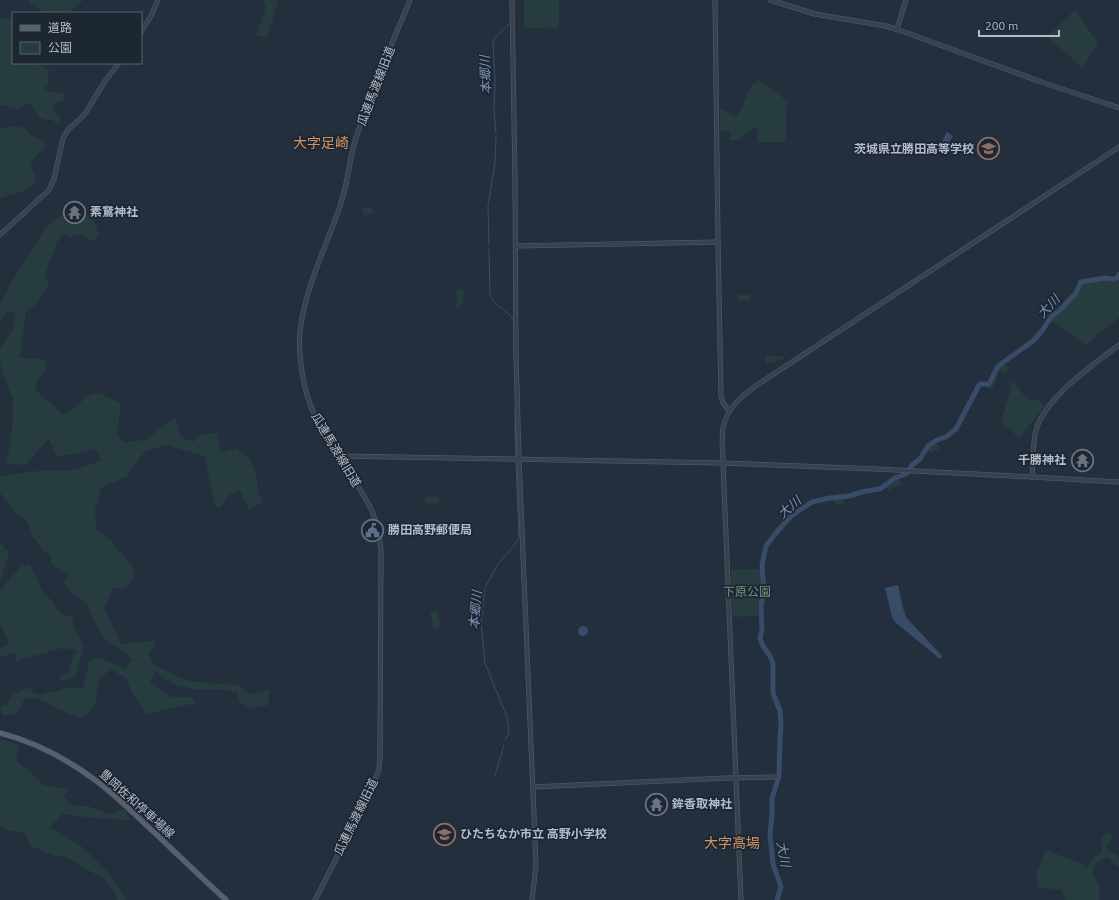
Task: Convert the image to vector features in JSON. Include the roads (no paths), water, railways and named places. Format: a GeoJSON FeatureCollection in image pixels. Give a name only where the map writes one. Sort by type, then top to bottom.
{"type":"FeatureCollection","features":[{"type":"Feature","properties":{"kind":"main road","name":"豊岡佐和停車場線"},"geometry":{"type":"LineString","coordinates":[[0,733],[11,736],[58,756],[95,779],[122,802],[226,900]]}},
{"type":"Feature","properties":{"kind":"street"},"geometry":{"type":"LineString","coordinates":[[142,30],[151,16],[158,0]]}},
{"type":"Feature","properties":{"kind":"street","name":"瓜連馬渡線旧道"},"geometry":{"type":"LineString","coordinates":[[315,900],[371,791],[379,769],[381,551],[380,535],[372,511],[318,422],[307,394],[302,365],[300,333],[307,296],[318,262],[343,198],[355,141],[386,57],[410,0]]}},
{"type":"Feature","properties":{"kind":"street"},"geometry":{"type":"LineString","coordinates":[[512,0],[516,246],[516,357],[536,864],[532,900]]}},
{"type":"Feature","properties":{"kind":"street"},"geometry":{"type":"LineString","coordinates":[[715,0],[718,242],[722,400],[725,407],[730,410]]}},
{"type":"Feature","properties":{"kind":"street"},"geometry":{"type":"LineString","coordinates":[[770,0],[815,14],[897,29],[1044,83],[1119,108]]}},
{"type":"Feature","properties":{"kind":"street"},"geometry":{"type":"LineString","coordinates":[[897,29],[906,0]]}},
{"type":"Feature","properties":{"kind":"street"},"geometry":{"type":"LineString","coordinates":[[0,235],[49,190],[54,179],[63,138],[68,130],[85,114],[118,64]]}},
{"type":"Feature","properties":{"kind":"street"},"geometry":{"type":"LineString","coordinates":[[741,900],[723,464],[723,429],[730,410],[743,395],[760,383],[1119,147]]}},
{"type":"Feature","properties":{"kind":"street"},"geometry":{"type":"LineString","coordinates":[[516,246],[718,242]]}},
{"type":"Feature","properties":{"kind":"street"},"geometry":{"type":"LineString","coordinates":[[1032,477],[1036,433],[1041,417],[1050,404],[1060,394],[1119,345]]}},
{"type":"Feature","properties":{"kind":"street"},"geometry":{"type":"LineString","coordinates":[[338,456],[723,464],[909,471],[1119,482]]}},
{"type":"Feature","properties":{"kind":"street"},"geometry":{"type":"LineString","coordinates":[[532,787],[777,777]]}},
{"type":"Feature","properties":{"kind":"water"},"geometry":{"type":"Polygon","coordinates":[[[947,132],[953,136],[948,144],[942,141],[947,132]]]}},
{"type":"Feature","properties":{"kind":"water"},"geometry":{"type":"Polygon","coordinates":[[[898,585],[906,617],[942,656],[940,659],[895,622],[892,617],[885,588],[898,585]]]}},
{"type":"Feature","properties":{"kind":"water"},"geometry":{"type":"Polygon","coordinates":[[[581,626],[585,626],[587,627],[587,635],[581,636],[578,633],[578,629],[581,626]]]}},
{"type":"Feature","properties":{"kind":"waterway","name":"本郷川"},"geometry":{"type":"LineString","coordinates":[[496,133],[494,110],[495,80],[493,42],[510,23]]}},
{"type":"Feature","properties":{"kind":"waterway","name":"本郷川"},"geometry":{"type":"LineString","coordinates":[[489,245],[488,206],[495,162],[496,137]]}},
{"type":"Feature","properties":{"kind":"waterway","name":"本郷川"},"geometry":{"type":"LineString","coordinates":[[489,249],[490,295],[492,299],[508,313],[513,320],[514,355]]}},
{"type":"Feature","properties":{"kind":"waterway","name":"大川"},"geometry":{"type":"LineString","coordinates":[[777,900],[781,887],[773,864],[770,835],[772,798],[779,776],[781,725],[780,711],[773,693],[773,664],[760,639],[762,629],[761,604],[764,595],[762,565],[766,546],[791,516],[812,502],[880,489],[895,478],[906,474],[912,465],[920,459],[928,446],[937,440],[946,437],[956,429],[979,385],[989,384],[998,366],[1033,341],[1051,317],[1076,293],[1081,282],[1105,278],[1114,279],[1117,278],[1119,274]]}},
{"type":"Feature","properties":{"kind":"waterway","name":"本郷川"},"geometry":{"type":"LineString","coordinates":[[515,408],[516,457]]}},
{"type":"Feature","properties":{"kind":"waterway","name":"本郷川"},"geometry":{"type":"LineString","coordinates":[[505,740],[509,733],[507,717],[485,663],[481,623],[485,588],[498,564],[519,538],[516,462]]}},
{"type":"Feature","properties":{"kind":"waterway","name":"本郷川"},"geometry":{"type":"LineString","coordinates":[[495,775],[504,745]]}},
{"type":"Feature","properties":{"kind":"place","name":"茨城県立勝田高等学校"},"geometry":{"type":"Point","coordinates":[989,149]}},
{"type":"Feature","properties":{"kind":"place","name":"素鵞神社"},"geometry":{"type":"Point","coordinates":[75,212]}},
{"type":"Feature","properties":{"kind":"place","name":"千勝神社"},"geometry":{"type":"Point","coordinates":[1082,460]}},
{"type":"Feature","properties":{"kind":"place","name":"勝田高野郵便局"},"geometry":{"type":"Point","coordinates":[372,530]}},
{"type":"Feature","properties":{"kind":"place","name":"鉾香取神社"},"geometry":{"type":"Point","coordinates":[657,804]}},
{"type":"Feature","properties":{"kind":"place","name":"ひたちなか市立 高野小学校"},"geometry":{"type":"Point","coordinates":[445,834]}},
{"type":"Feature","properties":{"kind":"district","name":"大字足崎"},"geometry":{"type":"Point","coordinates":[321,143]}},
{"type":"Feature","properties":{"kind":"district","name":"大字高場"},"geometry":{"type":"Point","coordinates":[732,843]}},
{"type":"Feature","properties":{"kind":"park label","name":"下原公園"},"geometry":{"type":"Point","coordinates":[747,592]}}]}
